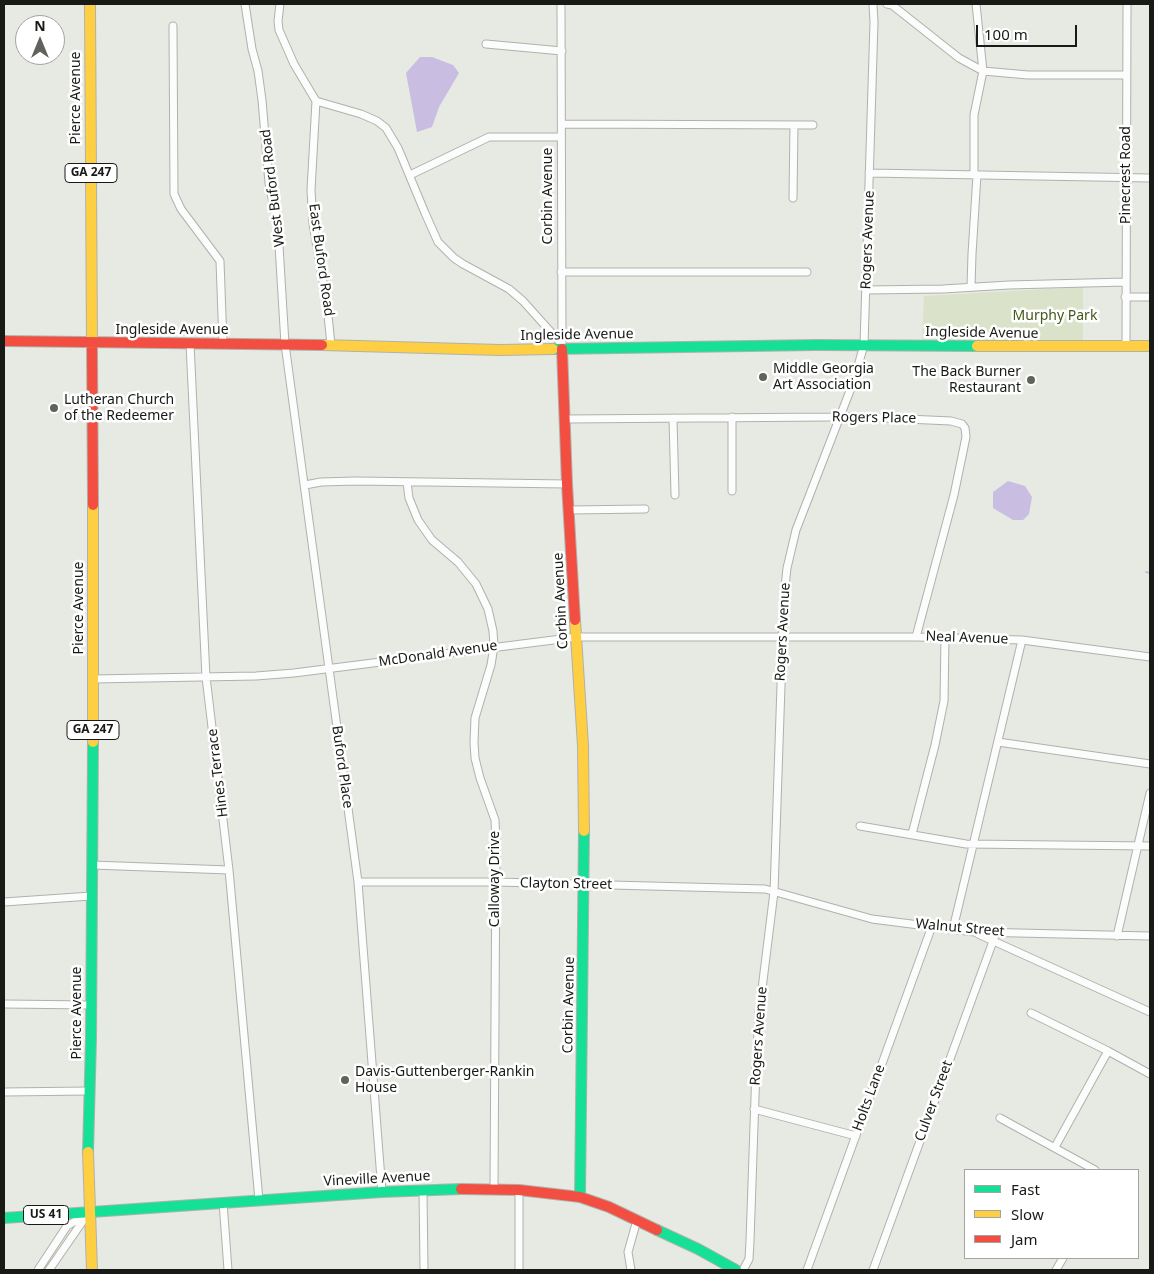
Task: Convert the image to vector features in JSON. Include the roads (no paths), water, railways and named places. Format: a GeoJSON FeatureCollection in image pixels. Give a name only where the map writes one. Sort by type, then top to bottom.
{"type":"FeatureCollection","features":[{"type":"Feature","properties":{"kind":"main road","name":"Pierce Avenue"},"geometry":{"type":"LineString","coordinates":[[89,1213],[93,679],[90,4]]}},
{"type":"Feature","properties":{"kind":"main road","name":"Ingleside Avenue"},"geometry":{"type":"LineString","coordinates":[[4,341],[285,344],[500,350],[864,345],[1150,346]]}},
{"type":"Feature","properties":{"kind":"main road","name":"Corbin Avenue"},"geometry":{"type":"LineString","coordinates":[[562,349],[583,746],[584,884],[580,1197]]}},
{"type":"Feature","properties":{"kind":"main road","name":"Vineville Avenue"},"geometry":{"type":"LineString","coordinates":[[4,1218],[382,1192],[519,1190],[580,1197],[610,1207],[698,1249],[736,1270]]}},
{"type":"Feature","properties":{"kind":"main road","name":"US 41"},"geometry":{"type":"LineString","coordinates":[[89,1213],[92,1270]]}},
{"type":"Feature","properties":{"kind":"street","name":"West Buford Road"},"geometry":{"type":"LineString","coordinates":[[245,4],[252,48],[258,71],[269,183],[278,229],[285,344]]}},
{"type":"Feature","properties":{"kind":"street"},"geometry":{"type":"LineString","coordinates":[[280,4],[279,30],[294,64],[316,101],[361,114],[377,121],[386,128],[394,139],[438,242],[463,264],[511,290],[558,341],[562,349]]}},
{"type":"Feature","properties":{"kind":"street","name":"Corbin Avenue"},"geometry":{"type":"LineString","coordinates":[[561,4],[562,349]]}},
{"type":"Feature","properties":{"kind":"street","name":"Rogers Avenue"},"geometry":{"type":"LineString","coordinates":[[743,1270],[749,1259],[759,1013],[774,892],[784,597],[787,568],[802,514],[853,383],[864,345],[873,4]]}},
{"type":"Feature","properties":{"kind":"street"},"geometry":{"type":"LineString","coordinates":[[887,4],[892,5],[959,58],[983,71],[1028,75],[1126,75]]}},
{"type":"Feature","properties":{"kind":"street"},"geometry":{"type":"LineString","coordinates":[[971,288],[975,175],[974,115],[983,71],[976,4]]}},
{"type":"Feature","properties":{"kind":"street","name":"Pinecrest Road"},"geometry":{"type":"LineString","coordinates":[[1126,347],[1127,4]]}},
{"type":"Feature","properties":{"kind":"street"},"geometry":{"type":"LineString","coordinates":[[173,26],[174,194],[181,209],[220,260],[223,344]]}},
{"type":"Feature","properties":{"kind":"street"},"geometry":{"type":"LineString","coordinates":[[486,44],[562,51]]}},
{"type":"Feature","properties":{"kind":"street","name":"East Buford Road"},"geometry":{"type":"LineString","coordinates":[[316,101],[312,190],[313,224],[328,305],[331,345]]}},
{"type":"Feature","properties":{"kind":"street"},"geometry":{"type":"LineString","coordinates":[[562,124],[813,125]]}},
{"type":"Feature","properties":{"kind":"street"},"geometry":{"type":"LineString","coordinates":[[793,198],[794,125]]}},
{"type":"Feature","properties":{"kind":"street"},"geometry":{"type":"LineString","coordinates":[[410,175],[489,137],[562,137]]}},
{"type":"Feature","properties":{"kind":"street"},"geometry":{"type":"LineString","coordinates":[[869,173],[1150,178]]}},
{"type":"Feature","properties":{"kind":"street"},"geometry":{"type":"LineString","coordinates":[[562,272],[807,272]]}},
{"type":"Feature","properties":{"kind":"street"},"geometry":{"type":"LineString","coordinates":[[866,290],[1125,282]]}},
{"type":"Feature","properties":{"kind":"street"},"geometry":{"type":"LineString","coordinates":[[1125,297],[1150,297]]}},
{"type":"Feature","properties":{"kind":"street","name":"Hines Terrace"},"geometry":{"type":"LineString","coordinates":[[190,344],[206,677],[229,870],[259,1200]]}},
{"type":"Feature","properties":{"kind":"street","name":"Buford Place"},"geometry":{"type":"LineString","coordinates":[[285,344],[358,882],[382,1192]]}},
{"type":"Feature","properties":{"kind":"street","name":"Rogers Place"},"geometry":{"type":"LineString","coordinates":[[566,419],[840,416],[951,421],[962,424],[965,428],[966,437],[954,495],[916,637]]}},
{"type":"Feature","properties":{"kind":"street"},"geometry":{"type":"LineString","coordinates":[[732,417],[732,491]]}},
{"type":"Feature","properties":{"kind":"street"},"geometry":{"type":"LineString","coordinates":[[673,418],[675,495]]}},
{"type":"Feature","properties":{"kind":"street"},"geometry":{"type":"LineString","coordinates":[[305,485],[330,482],[568,484]]}},
{"type":"Feature","properties":{"kind":"street","name":"Calloway Drive"},"geometry":{"type":"LineString","coordinates":[[407,482],[409,498],[418,520],[432,540],[458,562],[476,584],[488,609],[493,631],[494,646],[491,665],[476,718],[474,742],[475,758],[480,778],[495,820],[494,1189]]}},
{"type":"Feature","properties":{"kind":"street"},"geometry":{"type":"LineString","coordinates":[[570,510],[646,509]]}},
{"type":"Feature","properties":{"kind":"street","name":"McDonald Avenue"},"geometry":{"type":"LineString","coordinates":[[93,679],[256,676],[328,669],[577,636],[782,637]]}},
{"type":"Feature","properties":{"kind":"street","name":"Neal Avenue"},"geometry":{"type":"LineString","coordinates":[[782,637],[916,637],[1022,640],[1150,657]]}},
{"type":"Feature","properties":{"kind":"street"},"geometry":{"type":"LineString","coordinates":[[912,834],[935,745],[944,701],[945,638]]}},
{"type":"Feature","properties":{"kind":"street"},"geometry":{"type":"LineString","coordinates":[[953,929],[1022,640]]}},
{"type":"Feature","properties":{"kind":"street"},"geometry":{"type":"LineString","coordinates":[[998,742],[1150,764]]}},
{"type":"Feature","properties":{"kind":"street"},"geometry":{"type":"LineString","coordinates":[[1116,936],[1150,793]]}},
{"type":"Feature","properties":{"kind":"street"},"geometry":{"type":"LineString","coordinates":[[860,826],[966,844],[1150,846]]}},
{"type":"Feature","properties":{"kind":"street"},"geometry":{"type":"LineString","coordinates":[[92,865],[229,870]]}},
{"type":"Feature","properties":{"kind":"street","name":"Clayton Street"},"geometry":{"type":"LineString","coordinates":[[358,882],[584,884],[765,889],[774,892]]}},
{"type":"Feature","properties":{"kind":"street","name":"Walnut Street"},"geometry":{"type":"LineString","coordinates":[[774,892],[865,918],[974,932],[1150,936]]}},
{"type":"Feature","properties":{"kind":"street"},"geometry":{"type":"LineString","coordinates":[[4,902],[91,896]]}},
{"type":"Feature","properties":{"kind":"street","name":"Holts Lane"},"geometry":{"type":"LineString","coordinates":[[807,1270],[932,926]]}},
{"type":"Feature","properties":{"kind":"street"},"geometry":{"type":"LineString","coordinates":[[974,932],[1150,1012]]}},
{"type":"Feature","properties":{"kind":"street","name":"Culver Street"},"geometry":{"type":"LineString","coordinates":[[873,1270],[996,933]]}},
{"type":"Feature","properties":{"kind":"street"},"geometry":{"type":"LineString","coordinates":[[4,1004],[91,1005]]}},
{"type":"Feature","properties":{"kind":"street"},"geometry":{"type":"LineString","coordinates":[[1031,1013],[1150,1074]]}},
{"type":"Feature","properties":{"kind":"street"},"geometry":{"type":"LineString","coordinates":[[1055,1148],[1108,1051]]}},
{"type":"Feature","properties":{"kind":"street"},"geometry":{"type":"LineString","coordinates":[[4,1092],[89,1091]]}},
{"type":"Feature","properties":{"kind":"street"},"geometry":{"type":"LineString","coordinates":[[754,1109],[856,1136]]}},
{"type":"Feature","properties":{"kind":"street"},"geometry":{"type":"LineString","coordinates":[[1000,1118],[1093,1169]]}},
{"type":"Feature","properties":{"kind":"street"},"geometry":{"type":"LineString","coordinates":[[423,1190],[424,1270]]}},
{"type":"Feature","properties":{"kind":"street"},"geometry":{"type":"LineString","coordinates":[[519,1190],[519,1270]]}},
{"type":"Feature","properties":{"kind":"street"},"geometry":{"type":"LineString","coordinates":[[223,1202],[228,1270]]}},
{"type":"Feature","properties":{"kind":"street"},"geometry":{"type":"LineString","coordinates":[[38,1270],[67,1226],[89,1213]]}},
{"type":"Feature","properties":{"kind":"street"},"geometry":{"type":"LineString","coordinates":[[49,1270],[89,1213]]}},
{"type":"Feature","properties":{"kind":"street"},"geometry":{"type":"LineString","coordinates":[[631,1270],[628,1252],[637,1220]]}},
{"type":"Feature","properties":{"kind":"street"},"geometry":{"type":"LineString","coordinates":[[1056,1270],[1062,1259]]}},
{"type":"Feature","properties":{"kind":"waterway"},"geometry":{"type":"LineString","coordinates":[[1146,572],[1150,573]]}},
{"type":"Feature","properties":{"kind":"place","name":"Middle Georgia Art Association"},"geometry":{"type":"Point","coordinates":[763,377]}},
{"type":"Feature","properties":{"kind":"place","name":"The Back Burner Restaurant"},"geometry":{"type":"Point","coordinates":[1031,380]}},
{"type":"Feature","properties":{"kind":"place","name":"Lutheran Church of the Redeemer"},"geometry":{"type":"Point","coordinates":[54,408]}},
{"type":"Feature","properties":{"kind":"place","name":"Davis-Guttenberger-Rankin House"},"geometry":{"type":"Point","coordinates":[345,1080]}},
{"type":"Feature","properties":{"kind":"park label","name":"Murphy Park"},"geometry":{"type":"Point","coordinates":[1055,316]}}]}
